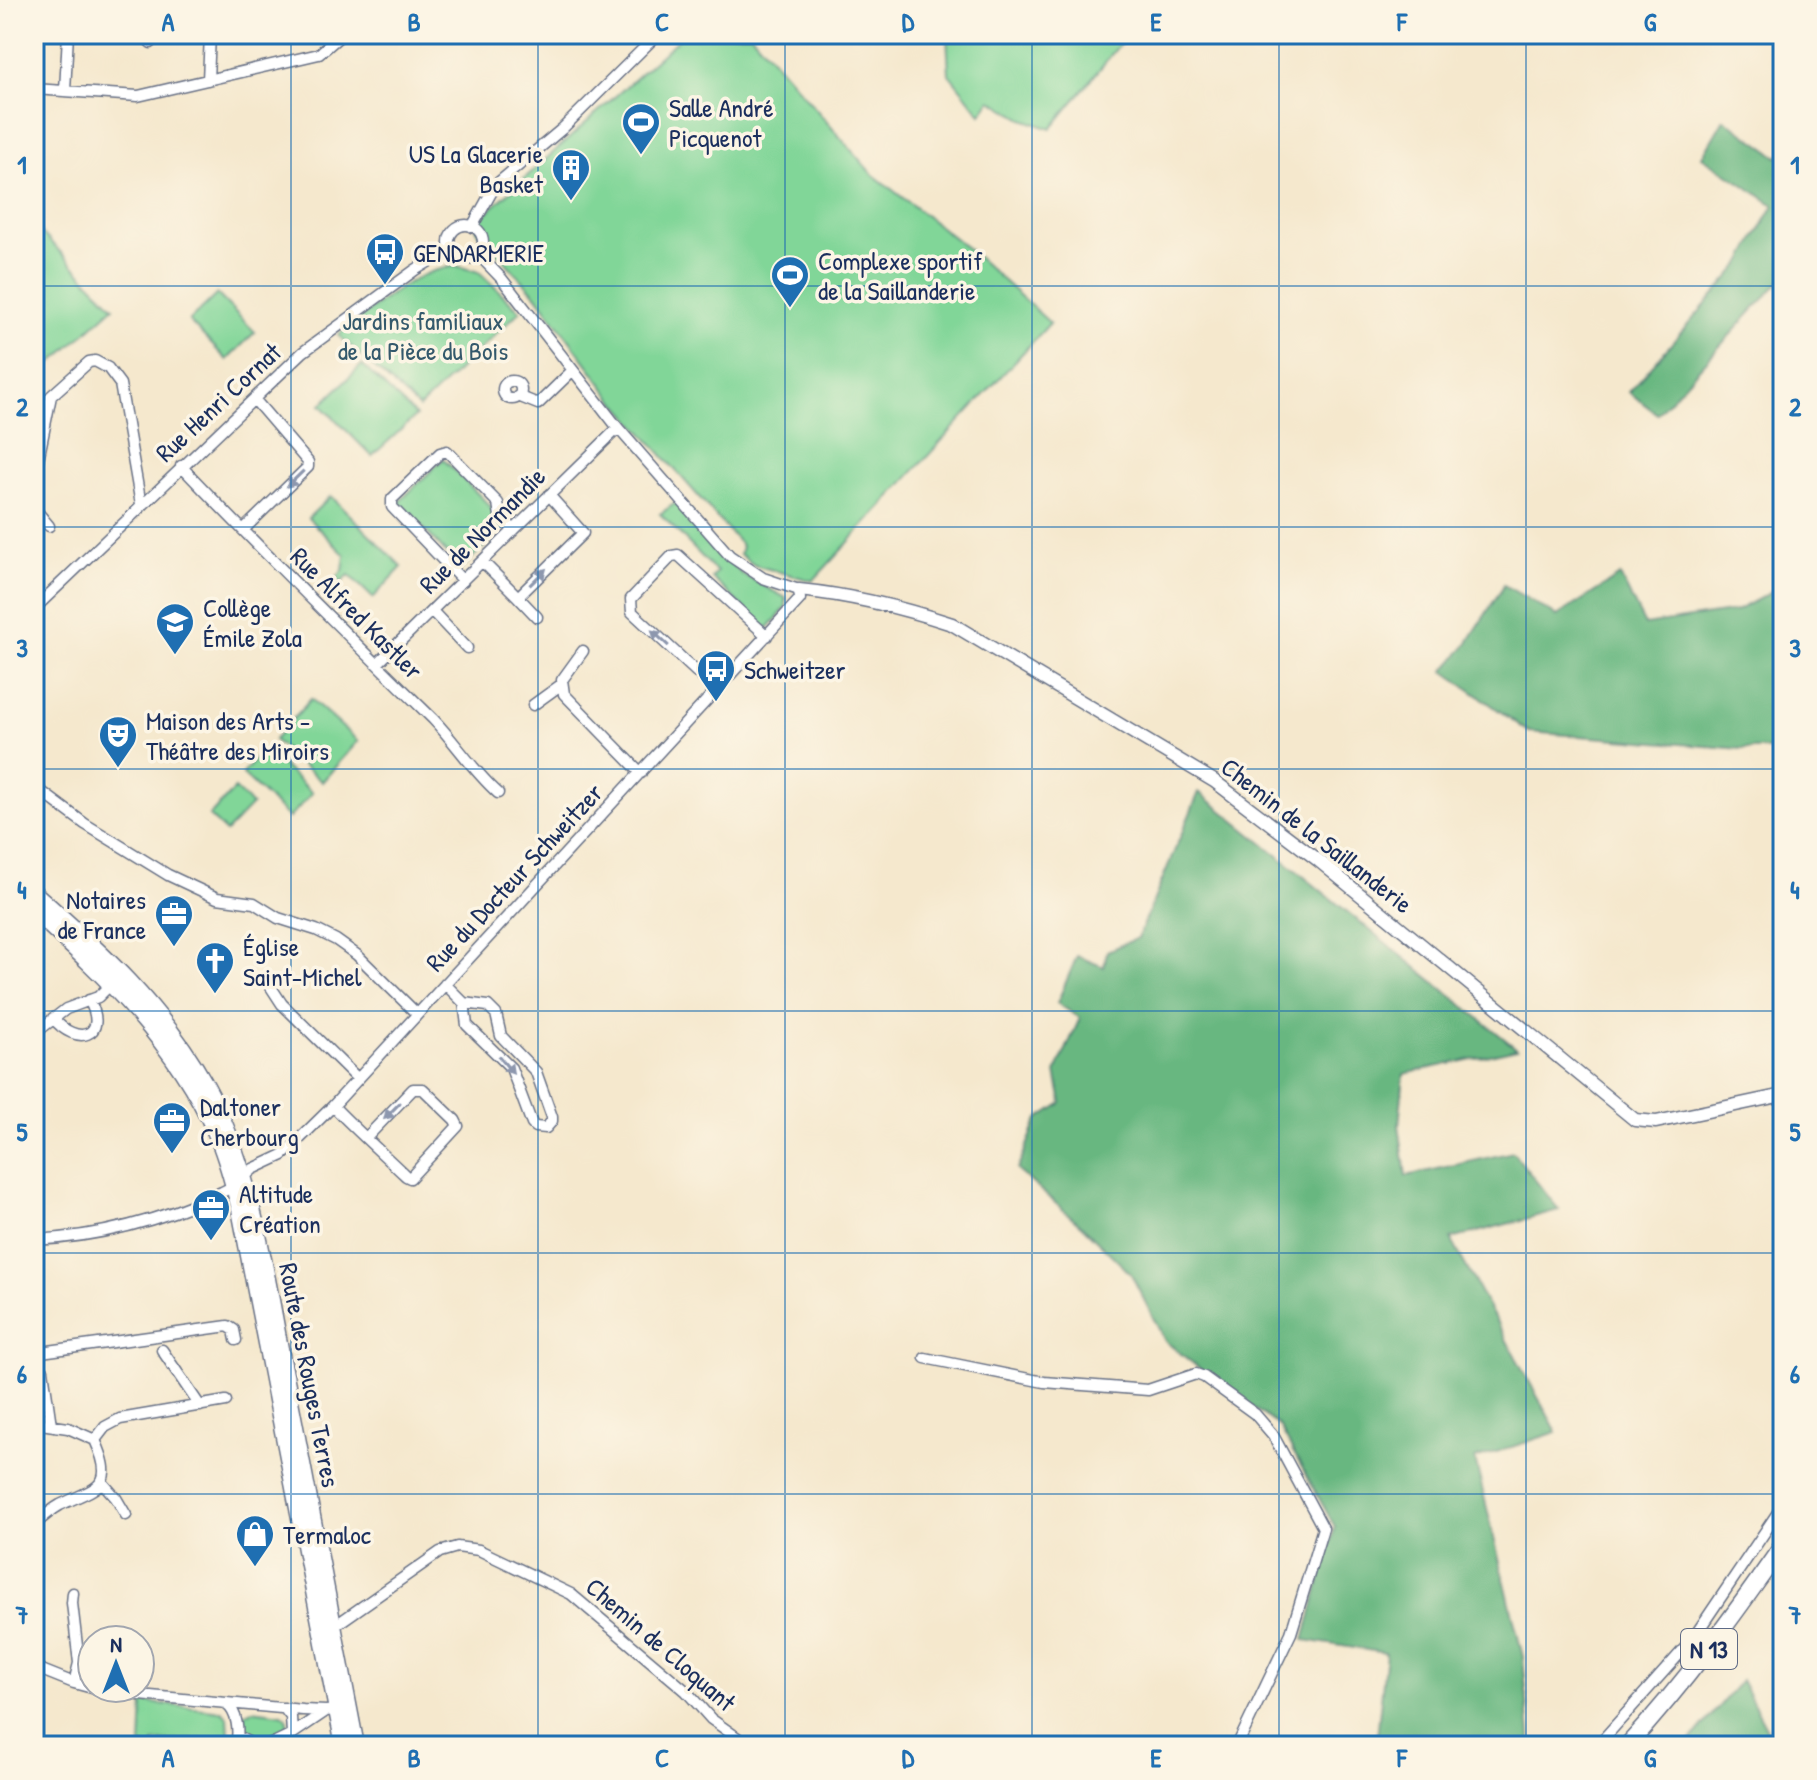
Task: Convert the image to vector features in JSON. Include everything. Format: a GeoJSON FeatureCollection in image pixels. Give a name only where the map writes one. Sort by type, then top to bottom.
{"type":"FeatureCollection","features":[{"type":"Feature","properties":{"kind":"main road","name":"Route des Rouges Terres"},"geometry":{"type":"LineString","coordinates":[[34,893],[129,979],[189,1058],[222,1118],[239,1182],[344,1746]]}},
{"type":"Feature","properties":{"kind":"main road","name":"Route des Rouges Terres"},"geometry":{"type":"LineString","coordinates":[[34,911],[112,983],[147,1021],[195,1093],[239,1182],[257,1229],[333,1627],[337,1710],[356,1746]]}},
{"type":"Feature","properties":{"kind":"main road","name":"N 13"},"geometry":{"type":"LineString","coordinates":[[1627,1746],[1665,1705],[1710,1648],[1783,1545]]}},
{"type":"Feature","properties":{"kind":"main road","name":"N 13"},"geometry":{"type":"LineString","coordinates":[[1639,1746],[1720,1652],[1783,1564]]}},
{"type":"Feature","properties":{"kind":"street"},"geometry":{"type":"LineString","coordinates":[[65,91],[68,34]]}},
{"type":"Feature","properties":{"kind":"street"},"geometry":{"type":"LineString","coordinates":[[142,34],[151,43]]}},
{"type":"Feature","properties":{"kind":"street"},"geometry":{"type":"LineString","coordinates":[[208,80],[210,34]]}},
{"type":"Feature","properties":{"kind":"street"},"geometry":{"type":"LineString","coordinates":[[34,89],[138,96],[319,54],[342,34]]}},
{"type":"Feature","properties":{"kind":"street"},"geometry":{"type":"LineString","coordinates":[[472,227],[499,182],[562,129],[658,34]]}},
{"type":"Feature","properties":{"kind":"street"},"geometry":{"type":"LineString","coordinates":[[472,227],[481,233],[483,249],[463,259],[455,256],[450,249],[450,235],[455,228],[472,227]]}},
{"type":"Feature","properties":{"kind":"street","name":"Rue Henri Cornat"},"geometry":{"type":"LineString","coordinates":[[34,609],[181,466],[323,336],[422,265],[450,249]]}},
{"type":"Feature","properties":{"kind":"street"},"geometry":{"type":"LineString","coordinates":[[478,254],[502,279],[618,428],[730,556],[763,578],[799,590]]}},
{"type":"Feature","properties":{"kind":"street"},"geometry":{"type":"LineString","coordinates":[[34,480],[51,396],[89,362],[95,361],[108,368],[120,384],[141,505]]}},
{"type":"Feature","properties":{"kind":"street"},"geometry":{"type":"LineString","coordinates":[[518,396],[538,404],[572,371]]}},
{"type":"Feature","properties":{"kind":"street"},"geometry":{"type":"LineString","coordinates":[[243,530],[308,467],[308,462],[254,399]]}},
{"type":"Feature","properties":{"kind":"street","name":"Rue de Normandie"},"geometry":{"type":"LineString","coordinates":[[377,664],[618,428]]}},
{"type":"Feature","properties":{"kind":"street"},"geometry":{"type":"LineString","coordinates":[[463,581],[392,507],[392,499],[440,453],[447,451],[498,503],[500,516],[514,530]]}},
{"type":"Feature","properties":{"kind":"street","name":"Rue Alfred Kastler"},"geometry":{"type":"LineString","coordinates":[[181,466],[456,742],[472,767],[498,793]]}},
{"type":"Feature","properties":{"kind":"street"},"geometry":{"type":"LineString","coordinates":[[518,597],[583,533],[549,495]]}},
{"type":"Feature","properties":{"kind":"street"},"geometry":{"type":"LineString","coordinates":[[34,508],[49,526]]}},
{"type":"Feature","properties":{"kind":"street"},"geometry":{"type":"LineString","coordinates":[[717,691],[632,612],[631,599],[672,556],[678,555],[767,636]]}},
{"type":"Feature","properties":{"kind":"street"},"geometry":{"type":"LineString","coordinates":[[483,562],[537,617]]}},
{"type":"Feature","properties":{"kind":"street","name":"Rue du Docteur Schweitzer"},"geometry":{"type":"LineString","coordinates":[[34,1240],[114,1231],[188,1205],[239,1182],[253,1169],[283,1155],[333,1106],[797,605],[799,590]]}},
{"type":"Feature","properties":{"kind":"street","name":"Chemin de la Saillanderie"},"geometry":{"type":"LineString","coordinates":[[799,590],[817,590],[952,624],[1214,781],[1318,860],[1635,1120],[1656,1122],[1783,1095]]}},
{"type":"Feature","properties":{"kind":"street"},"geometry":{"type":"LineString","coordinates":[[432,611],[467,648]]}},
{"type":"Feature","properties":{"kind":"street"},"geometry":{"type":"LineString","coordinates":[[533,705],[562,684],[583,651]]}},
{"type":"Feature","properties":{"kind":"street"},"geometry":{"type":"LineString","coordinates":[[562,684],[564,694],[641,773]]}},
{"type":"Feature","properties":{"kind":"street"},"geometry":{"type":"LineString","coordinates":[[34,786],[85,824],[168,875],[217,898],[254,903],[278,918],[336,940],[357,955],[417,1014]]}},
{"type":"Feature","properties":{"kind":"street"},"geometry":{"type":"LineString","coordinates":[[267,981],[282,1004],[357,1078]]}},
{"type":"Feature","properties":{"kind":"street"},"geometry":{"type":"LineString","coordinates":[[34,1034],[66,1009],[98,997],[112,983]]}},
{"type":"Feature","properties":{"kind":"street"},"geometry":{"type":"LineString","coordinates":[[445,984],[464,1003],[467,1025],[513,1071],[532,1124],[546,1128],[552,1117],[536,1072],[501,1036],[496,1014],[488,1006],[464,1003]]}},
{"type":"Feature","properties":{"kind":"street"},"geometry":{"type":"LineString","coordinates":[[53,1018],[68,1033],[82,1037],[87,1035],[96,1026],[97,1020],[89,1000]]}},
{"type":"Feature","properties":{"kind":"street"},"geometry":{"type":"LineString","coordinates":[[333,1106],[366,1138],[410,1178],[458,1126],[423,1089],[413,1089],[366,1138]]}},
{"type":"Feature","properties":{"kind":"street"},"geometry":{"type":"LineString","coordinates":[[34,1353],[228,1326],[234,1330],[236,1340]]}},
{"type":"Feature","properties":{"kind":"street"},"geometry":{"type":"LineString","coordinates":[[162,1350],[200,1406]]}},
{"type":"Feature","properties":{"kind":"street"},"geometry":{"type":"LineString","coordinates":[[925,1358],[1044,1382],[1148,1390],[1196,1374],[1255,1414],[1273,1435],[1323,1528],[1291,1633],[1237,1746]]}},
{"type":"Feature","properties":{"kind":"street"},"geometry":{"type":"LineString","coordinates":[[43,1370],[51,1425]]}},
{"type":"Feature","properties":{"kind":"street"},"geometry":{"type":"LineString","coordinates":[[95,1440],[113,1421],[226,1401]]}},
{"type":"Feature","properties":{"kind":"street"},"geometry":{"type":"LineString","coordinates":[[34,1423],[83,1433],[95,1440],[104,1466],[102,1482],[126,1515]]}},
{"type":"Feature","properties":{"kind":"street"},"geometry":{"type":"LineString","coordinates":[[34,1525],[51,1511],[87,1494],[102,1482]]}},
{"type":"Feature","properties":{"kind":"street"},"geometry":{"type":"LineString","coordinates":[[1597,1746],[1692,1640],[1783,1505]]}},
{"type":"Feature","properties":{"kind":"street","name":"Chemin de Cloquant"},"geometry":{"type":"LineString","coordinates":[[333,1627],[440,1552],[457,1547],[479,1550],[571,1594],[686,1691],[711,1719],[749,1746]]}},
{"type":"Feature","properties":{"kind":"street"},"geometry":{"type":"LineString","coordinates":[[73,1593],[79,1663],[74,1683]]}},
{"type":"Feature","properties":{"kind":"street"},"geometry":{"type":"LineString","coordinates":[[34,1667],[107,1692],[337,1710]]}},
{"type":"Feature","properties":{"kind":"street"},"geometry":{"type":"LineString","coordinates":[[224,1703],[235,1712],[237,1742],[256,1746]]}},
{"type":"Feature","properties":{"kind":"street"},"geometry":{"type":"LineString","coordinates":[[236,1723],[241,1713],[252,1705]]}},
{"type":"Feature","properties":{"kind":"street"},"geometry":{"type":"LineString","coordinates":[[284,1708],[291,1717],[292,1734]]}},
{"type":"Feature","properties":{"kind":"street"},"geometry":{"type":"LineString","coordinates":[[267,1746],[337,1710]]}},
{"type":"Feature","properties":{"kind":"green space","name":"Complexe sportif de la Saillanderie"},"geometry":{"type":"Polygon","coordinates":[[[684,34],[751,34],[871,173],[967,248],[1050,323],[813,581],[754,565],[740,554],[742,546],[614,400],[536,295],[477,231],[476,225],[483,216],[684,34]]]}},
{"type":"Feature","properties":{"kind":"green space"},"geometry":{"type":"Polygon","coordinates":[[[947,34],[1128,34],[1051,129],[1023,119],[991,100],[981,114],[949,74],[947,34]]]}},
{"type":"Feature","properties":{"kind":"green space"},"geometry":{"type":"Polygon","coordinates":[[[1724,119],[1778,157],[1783,154],[1783,278],[1657,414],[1629,392],[1741,264],[1774,205],[1702,157],[1724,119]]]}},
{"type":"Feature","properties":{"kind":"green space"},"geometry":{"type":"Polygon","coordinates":[[[34,225],[114,307],[34,379],[34,225]]]}},
{"type":"Feature","properties":{"kind":"green space","name":"Jardins familiaux de la Pièce du Bois"},"geometry":{"type":"Polygon","coordinates":[[[457,266],[479,272],[520,311],[419,408],[338,335],[409,282],[440,269],[457,266]]]}},
{"type":"Feature","properties":{"kind":"green space"},"geometry":{"type":"Polygon","coordinates":[[[217,294],[255,332],[227,360],[189,321],[217,294]]]}},
{"type":"Feature","properties":{"kind":"green space"},"geometry":{"type":"Polygon","coordinates":[[[362,365],[416,416],[372,456],[321,405],[362,365]]]}},
{"type":"Feature","properties":{"kind":"green space"},"geometry":{"type":"Polygon","coordinates":[[[443,459],[494,510],[495,520],[504,527],[461,569],[399,502],[443,459]]]}},
{"type":"Feature","properties":{"kind":"green space"},"geometry":{"type":"Polygon","coordinates":[[[331,496],[402,567],[373,598],[349,575],[341,583],[336,578],[343,571],[345,555],[308,518],[331,496]]]}},
{"type":"Feature","properties":{"kind":"green space"},"geometry":{"type":"Polygon","coordinates":[[[677,502],[742,574],[786,598],[786,608],[768,628],[712,578],[717,572],[660,514],[677,502]]]}},
{"type":"Feature","properties":{"kind":"green space"},"geometry":{"type":"Polygon","coordinates":[[[1620,576],[1645,625],[1736,611],[1783,586],[1783,749],[1743,749],[1529,732],[1444,671],[1465,647],[1504,585],[1557,616],[1620,576]]]}},
{"type":"Feature","properties":{"kind":"green space"},"geometry":{"type":"Polygon","coordinates":[[[311,699],[358,741],[322,782],[274,740],[311,699]]]}},
{"type":"Feature","properties":{"kind":"green space"},"geometry":{"type":"Polygon","coordinates":[[[265,749],[312,793],[289,818],[242,774],[265,749]]]}},
{"type":"Feature","properties":{"kind":"green space"},"geometry":{"type":"Polygon","coordinates":[[[235,789],[252,805],[226,832],[209,816],[235,789]]]}},
{"type":"Feature","properties":{"kind":"green space"},"geometry":{"type":"Polygon","coordinates":[[[1199,792],[1517,1049],[1404,1074],[1399,1125],[1406,1176],[1513,1152],[1559,1210],[1451,1239],[1557,1432],[1475,1459],[1523,1657],[1531,1746],[1376,1746],[1386,1653],[1304,1640],[1335,1527],[1279,1426],[1224,1388],[1165,1341],[1131,1274],[1082,1226],[1017,1170],[1038,1119],[1062,1103],[1056,1072],[1080,1018],[1057,1003],[1077,956],[1104,967],[1107,951],[1138,938],[1199,792]]]}},
{"type":"Feature","properties":{"kind":"green space"},"geometry":{"type":"Polygon","coordinates":[[[1741,1680],[1776,1746],[1686,1746],[1741,1680]]]}},
{"type":"Feature","properties":{"kind":"green space"},"geometry":{"type":"Polygon","coordinates":[[[143,1704],[222,1711],[228,1717],[227,1738],[154,1742],[154,1746],[141,1746],[143,1704]]]}},
{"type":"Feature","properties":{"kind":"green space"},"geometry":{"type":"Polygon","coordinates":[[[252,1710],[282,1714],[288,1726],[265,1740],[247,1738],[241,1734],[244,1714],[252,1710]]]}},
{"type":"Feature","properties":{"kind":"place","name":"Salle André Picquenot"},"geometry":{"type":"Point","coordinates":[641,156]}},
{"type":"Feature","properties":{"kind":"place","name":"US La Glacerie Basket"},"geometry":{"type":"Point","coordinates":[571,202]}},
{"type":"Feature","properties":{"kind":"place","name":"GENDARMERIE"},"geometry":{"type":"Point","coordinates":[385,286]}},
{"type":"Feature","properties":{"kind":"place","name":"Complexe sportif de la Saillanderie"},"geometry":{"type":"Point","coordinates":[790,309]}},
{"type":"Feature","properties":{"kind":"place","name":"Collège Émile Zola"},"geometry":{"type":"Point","coordinates":[175,656]}},
{"type":"Feature","properties":{"kind":"place","name":"Schweitzer"},"geometry":{"type":"Point","coordinates":[716,703]}},
{"type":"Feature","properties":{"kind":"place","name":"Maison des Arts - Théâtre des Miroirs"},"geometry":{"type":"Point","coordinates":[118,769]}},
{"type":"Feature","properties":{"kind":"place","name":"Notaires de France"},"geometry":{"type":"Point","coordinates":[174,948]}},
{"type":"Feature","properties":{"kind":"place","name":"Église Saint-Michel"},"geometry":{"type":"Point","coordinates":[215,995]}},
{"type":"Feature","properties":{"kind":"place","name":"Daltoner Cherbourg"},"geometry":{"type":"Point","coordinates":[172,1155]}},
{"type":"Feature","properties":{"kind":"place","name":"Altitude Création"},"geometry":{"type":"Point","coordinates":[211,1242]}},
{"type":"Feature","properties":{"kind":"place","name":"Termaloc"},"geometry":{"type":"Point","coordinates":[255,1568]}}]}
